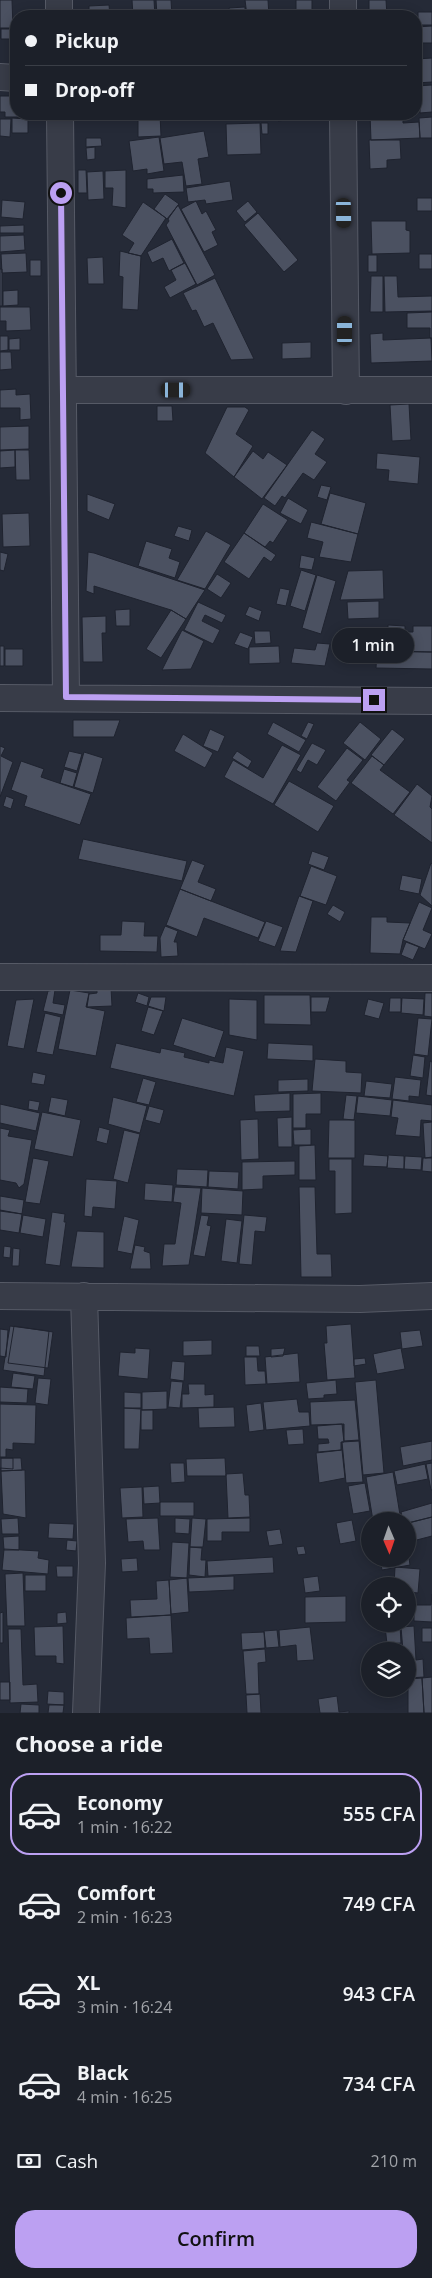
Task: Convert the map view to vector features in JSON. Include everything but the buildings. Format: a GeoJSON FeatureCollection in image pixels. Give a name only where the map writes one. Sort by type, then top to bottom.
{"type":"FeatureCollection","features":[{"type":"Feature","properties":{"kind":"street"},"geometry":{"type":"LineString","coordinates":[[60,120],[66,697]]}},
{"type":"Feature","properties":{"kind":"street"},"geometry":{"type":"LineString","coordinates":[[343,120],[346,391]]}},
{"type":"Feature","properties":{"kind":"street"},"geometry":{"type":"LineString","coordinates":[[63,390],[432,390]]}},
{"type":"Feature","properties":{"kind":"street"},"geometry":{"type":"LineString","coordinates":[[0,698],[432,700]]}},
{"type":"Feature","properties":{"kind":"street"},"geometry":{"type":"LineString","coordinates":[[0,977],[432,978]]}},
{"type":"Feature","properties":{"kind":"street"},"geometry":{"type":"LineString","coordinates":[[0,1296],[360,1300],[432,1296]]}},
{"type":"Feature","properties":{"kind":"street"},"geometry":{"type":"LineString","coordinates":[[84,1296],[92,1563],[86,1713]]}},
{"type":"Feature","properties":{"kind":"route"},"geometry":{"type":"LineString","coordinates":[[61,193],[66,697],[374,700]]}}]}
